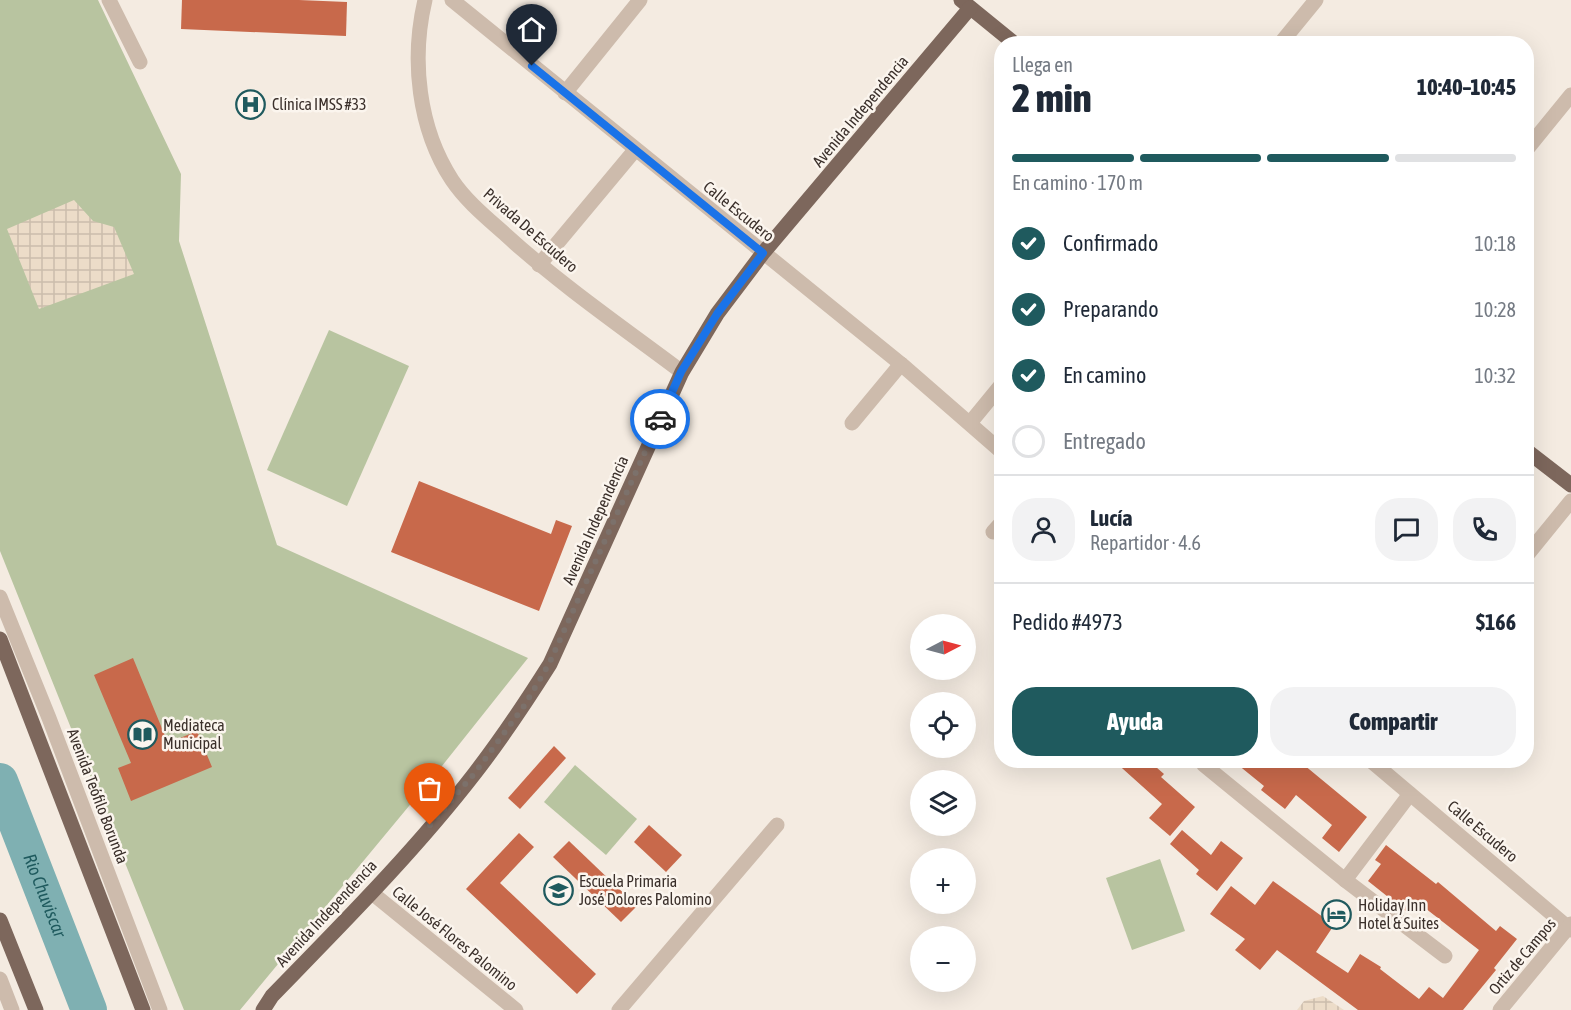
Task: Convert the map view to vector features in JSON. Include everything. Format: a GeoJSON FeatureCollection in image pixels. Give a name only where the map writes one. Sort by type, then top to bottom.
{"type":"FeatureCollection","features":[{"type":"Feature","properties":{"kind":"main road"},"geometry":{"type":"LineString","coordinates":[[969,3],[1006,36]]}},
{"type":"Feature","properties":{"kind":"main road","name":"Avenida Independencia"},"geometry":{"type":"LineString","coordinates":[[263,1010],[275,1003],[372,893],[474,774],[524,706],[549,664],[681,372],[717,314],[763,253],[969,3]]}},
{"type":"Feature","properties":{"kind":"main road"},"geometry":{"type":"LineString","coordinates":[[1534,455],[1571,484]]}},
{"type":"Feature","properties":{"kind":"main road"},"geometry":{"type":"LineString","coordinates":[[0,639],[143,1010]]}},
{"type":"Feature","properties":{"kind":"main road"},"geometry":{"type":"LineString","coordinates":[[0,920],[36,1010]]}},
{"type":"Feature","properties":{"kind":"street"},"geometry":{"type":"LineString","coordinates":[[110,0],[140,62]]}},
{"type":"Feature","properties":{"kind":"street","name":"Privada De Escudero"},"geometry":{"type":"LineString","coordinates":[[425,0],[419,26],[422,100],[430,137],[452,180],[474,207],[539,265],[681,372]]}},
{"type":"Feature","properties":{"kind":"street","name":"Calle Escudero"},"geometry":{"type":"LineString","coordinates":[[452,0],[901,364],[994,445]]}},
{"type":"Feature","properties":{"kind":"street"},"geometry":{"type":"LineString","coordinates":[[565,93],[640,0]]}},
{"type":"Feature","properties":{"kind":"street"},"geometry":{"type":"LineString","coordinates":[[1287,36],[1316,0]]}},
{"type":"Feature","properties":{"kind":"street"},"geometry":{"type":"LineString","coordinates":[[1534,140],[1571,94]]}},
{"type":"Feature","properties":{"kind":"street"},"geometry":{"type":"LineString","coordinates":[[539,265],[635,150]]}},
{"type":"Feature","properties":{"kind":"street"},"geometry":{"type":"LineString","coordinates":[[852,423],[901,364]]}},
{"type":"Feature","properties":{"kind":"street"},"geometry":{"type":"LineString","coordinates":[[970,423],[994,394]]}},
{"type":"Feature","properties":{"kind":"street"},"geometry":{"type":"LineString","coordinates":[[1534,546],[1571,501]]}},
{"type":"Feature","properties":{"kind":"street","name":"Avenida Teófilo Borunda"},"geometry":{"type":"LineString","coordinates":[[0,597],[54,729],[160,1010]]}},
{"type":"Feature","properties":{"kind":"street"},"geometry":{"type":"LineString","coordinates":[[1208,768],[1345,880],[1445,956]]}},
{"type":"Feature","properties":{"kind":"street","name":"Calle Escudero"},"geometry":{"type":"LineString","coordinates":[[1379,768],[1570,927]]}},
{"type":"Feature","properties":{"kind":"street"},"geometry":{"type":"LineString","coordinates":[[1345,880],[1410,794]]}},
{"type":"Feature","properties":{"kind":"street"},"geometry":{"type":"LineString","coordinates":[[619,1010],[777,825]]}},
{"type":"Feature","properties":{"kind":"street","name":"Calle José Flores Palomino"},"geometry":{"type":"LineString","coordinates":[[372,893],[516,1010]]}},
{"type":"Feature","properties":{"kind":"street","name":"Ortiz de Campos"},"geometry":{"type":"LineString","coordinates":[[1500,1010],[1570,927]]}},
{"type":"Feature","properties":{"kind":"street"},"geometry":{"type":"LineString","coordinates":[[0,979],[8,1007]]}},
{"type":"Feature","properties":{"kind":"green space"},"geometry":{"type":"Polygon","coordinates":[[[0,0],[98,0],[181,174],[179,241],[277,545],[528,658],[438,771],[240,1010],[184,1010],[0,551],[0,0]]]}},
{"type":"Feature","properties":{"kind":"green space"},"geometry":{"type":"Polygon","coordinates":[[[329,330],[409,366],[347,506],[267,470],[329,330]]]}},
{"type":"Feature","properties":{"kind":"green space"},"geometry":{"type":"Polygon","coordinates":[[[575,765],[637,819],[606,855],[544,802],[575,765]]]}},
{"type":"Feature","properties":{"kind":"green space"},"geometry":{"type":"Polygon","coordinates":[[[1160,859],[1185,931],[1132,950],[1106,878],[1160,859]]]}},
{"type":"Feature","properties":{"kind":"shaded area"},"geometry":{"type":"Polygon","coordinates":[[[74,200],[93,221],[114,227],[134,274],[39,309],[7,229],[74,200]]]}},
{"type":"Feature","properties":{"kind":"shaded area"},"geometry":{"type":"Polygon","coordinates":[[[1323,996],[1344,1010],[1297,1010],[1304,1001],[1323,996]]]}},
{"type":"Feature","properties":{"kind":"building"},"geometry":{"type":"Polygon","coordinates":[[[182,0],[347,2],[346,36],[181,29],[182,0]]]}},
{"type":"Feature","properties":{"kind":"building"},"geometry":{"type":"Polygon","coordinates":[[[419,481],[551,534],[556,520],[572,526],[539,611],[391,552],[419,481]]]}},
{"type":"Feature","properties":{"kind":"building","name":"Mediateca Municipal"},"geometry":{"type":"Polygon","coordinates":[[[133,658],[168,743],[197,731],[212,767],[131,801],[118,768],[131,763],[94,675],[133,658]]]}},
{"type":"Feature","properties":{"kind":"building"},"geometry":{"type":"Polygon","coordinates":[[[554,746],[566,758],[520,809],[508,798],[554,746]]]}},
{"type":"Feature","properties":{"kind":"building"},"geometry":{"type":"Polygon","coordinates":[[[1122,768],[1157,768],[1164,774],[1161,777],[1195,807],[1170,836],[1149,818],[1162,804],[1122,768]]]}},
{"type":"Feature","properties":{"kind":"building"},"geometry":{"type":"Polygon","coordinates":[[[1242,768],[1308,768],[1367,817],[1339,852],[1322,838],[1332,825],[1296,795],[1285,809],[1261,790],[1264,786],[1242,768]]]}},
{"type":"Feature","properties":{"kind":"building"},"geometry":{"type":"Polygon","coordinates":[[[649,825],[682,855],[666,872],[634,842],[649,825]]]}},
{"type":"Feature","properties":{"kind":"building"},"geometry":{"type":"Polygon","coordinates":[[[1182,830],[1211,855],[1221,841],[1243,858],[1217,891],[1196,874],[1199,870],[1170,844],[1182,830]]]}},
{"type":"Feature","properties":{"kind":"building"},"geometry":{"type":"Polygon","coordinates":[[[519,833],[534,847],[500,883],[596,974],[577,994],[466,889],[519,833]]]}},
{"type":"Feature","properties":{"kind":"building"},"geometry":{"type":"Polygon","coordinates":[[[569,841],[637,906],[621,922],[553,857],[569,841]]]}},
{"type":"Feature","properties":{"kind":"building"},"geometry":{"type":"Polygon","coordinates":[[[1386,845],[1436,884],[1438,882],[1496,931],[1500,926],[1517,939],[1494,968],[1496,970],[1463,1010],[1358,1010],[1277,950],[1260,970],[1235,950],[1245,939],[1210,914],[1231,886],[1255,905],[1273,881],[1334,925],[1316,952],[1348,973],[1360,954],[1381,967],[1380,969],[1419,999],[1429,987],[1443,998],[1479,950],[1416,901],[1407,912],[1368,881],[1381,864],[1375,860],[1386,845]]]}},
{"type":"Feature","properties":{"kind":"waterway","name":"Rio Chuviscar"},"geometry":{"type":"LineString","coordinates":[[0,781],[89,1010]]}},
{"type":"Feature","properties":{"kind":"way so far"},"geometry":{"type":"LineString","coordinates":[[430,825],[474,774],[524,706],[549,664],[660,419]]}},
{"type":"Feature","properties":{"kind":"place","name":"Clínica IMSS #33"},"geometry":{"type":"Point","coordinates":[251,104]}},
{"type":"Feature","properties":{"kind":"place","name":"Mediateca Municipal"},"geometry":{"type":"Point","coordinates":[142,734]}},
{"type":"Feature","properties":{"kind":"place","name":"Escuela Primaria José Dolores Palomino"},"geometry":{"type":"Point","coordinates":[558,890]}},
{"type":"Feature","properties":{"kind":"place","name":"Holiday Inn Hotel & Suites"},"geometry":{"type":"Point","coordinates":[1337,914]}},
{"type":"Feature","properties":{"kind":"route"},"geometry":{"type":"LineString","coordinates":[[532,66],[763,253],[717,314],[681,372],[660,419]]}}]}
